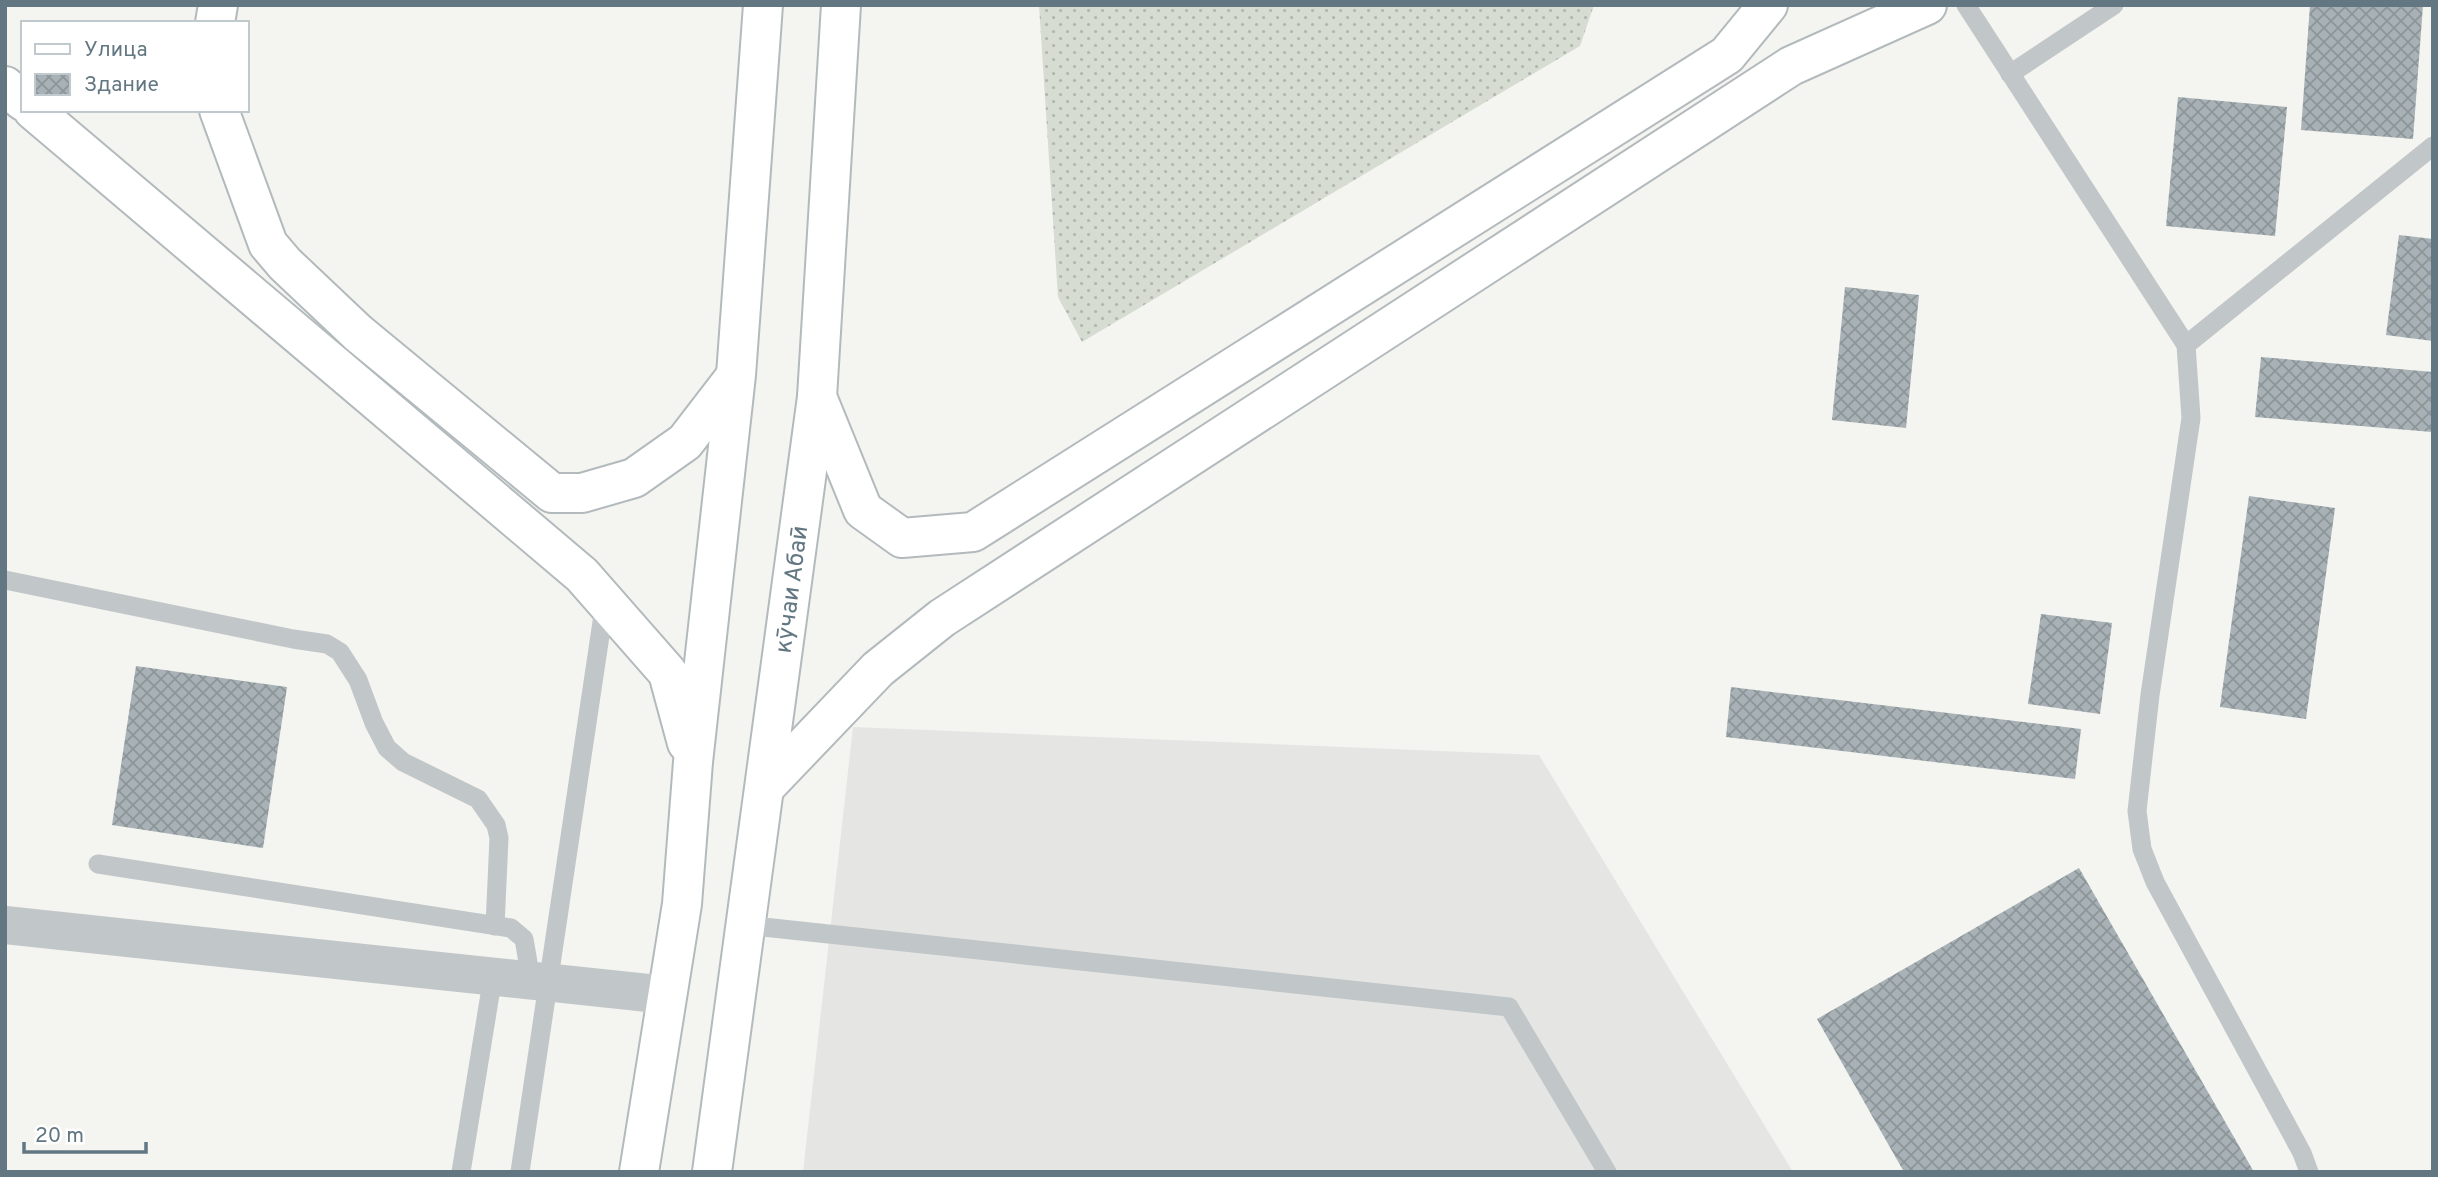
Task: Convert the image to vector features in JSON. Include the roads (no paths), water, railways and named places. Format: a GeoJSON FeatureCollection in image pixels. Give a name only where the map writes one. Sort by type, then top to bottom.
{"type":"FeatureCollection","features":[{"type":"Feature","properties":{"kind":"main road"},"geometry":{"type":"LineString","coordinates":[[639,1172],[682,904],[692,762],[736,375],[763,5]]}},
{"type":"Feature","properties":{"kind":"main road","name":"кӯчаи Абаӣ"},"geometry":{"type":"LineString","coordinates":[[712,1172],[817,397],[841,5]]}},
{"type":"Feature","properties":{"kind":"main road"},"geometry":{"type":"LineString","coordinates":[[817,397],[863,510],[902,538],[973,532],[1727,55],[1768,5]]}},
{"type":"Feature","properties":{"kind":"main road"},"geometry":{"type":"LineString","coordinates":[[765,787],[878,669],[942,618],[1791,66],[1927,5]]}},
{"type":"Feature","properties":{"kind":"main road"},"geometry":{"type":"LineString","coordinates":[[5,86],[21,99]]}},
{"type":"Feature","properties":{"kind":"main road"},"geometry":{"type":"LineString","coordinates":[[35,112],[582,575],[668,673],[692,762]]}},
{"type":"Feature","properties":{"kind":"main road"},"geometry":{"type":"LineString","coordinates":[[220,112],[268,244],[285,264],[358,333],[552,493],[582,493],[634,478],[685,442],[736,375]]}},
{"type":"Feature","properties":{"kind":"street"},"geometry":{"type":"LineString","coordinates":[[5,925],[667,995]]}},
{"type":"Feature","properties":{"kind":"lane"},"geometry":{"type":"LineString","coordinates":[[1966,5],[2186,345],[2190,418],[2139,773],[2137,811],[2140,836],[2142,849],[2155,882],[2193,947],[2302,1153],[2309,1172]]}},
{"type":"Feature","properties":{"kind":"lane"},"geometry":{"type":"LineString","coordinates":[[2010,74],[2114,5]]}},
{"type":"Feature","properties":{"kind":"lane"},"geometry":{"type":"LineString","coordinates":[[2186,345],[2433,146]]}},
{"type":"Feature","properties":{"kind":"lane"},"geometry":{"type":"LineString","coordinates":[[5,580],[327,644],[340,652],[358,680],[374,723],[387,748],[403,762],[478,799],[496,825],[499,838],[495,926]]}},
{"type":"Feature","properties":{"kind":"lane"},"geometry":{"type":"LineString","coordinates":[[520,1172],[540,982],[605,601]]}},
{"type":"Feature","properties":{"kind":"lane"},"geometry":{"type":"LineString","coordinates":[[98,864],[511,928],[524,939],[540,982]]}},
{"type":"Feature","properties":{"kind":"lane"},"geometry":{"type":"LineString","coordinates":[[745,925],[1509,1007],[1607,1172]]}},
{"type":"Feature","properties":{"kind":"lane"},"geometry":{"type":"LineString","coordinates":[[461,1172],[493,976]]}}]}
